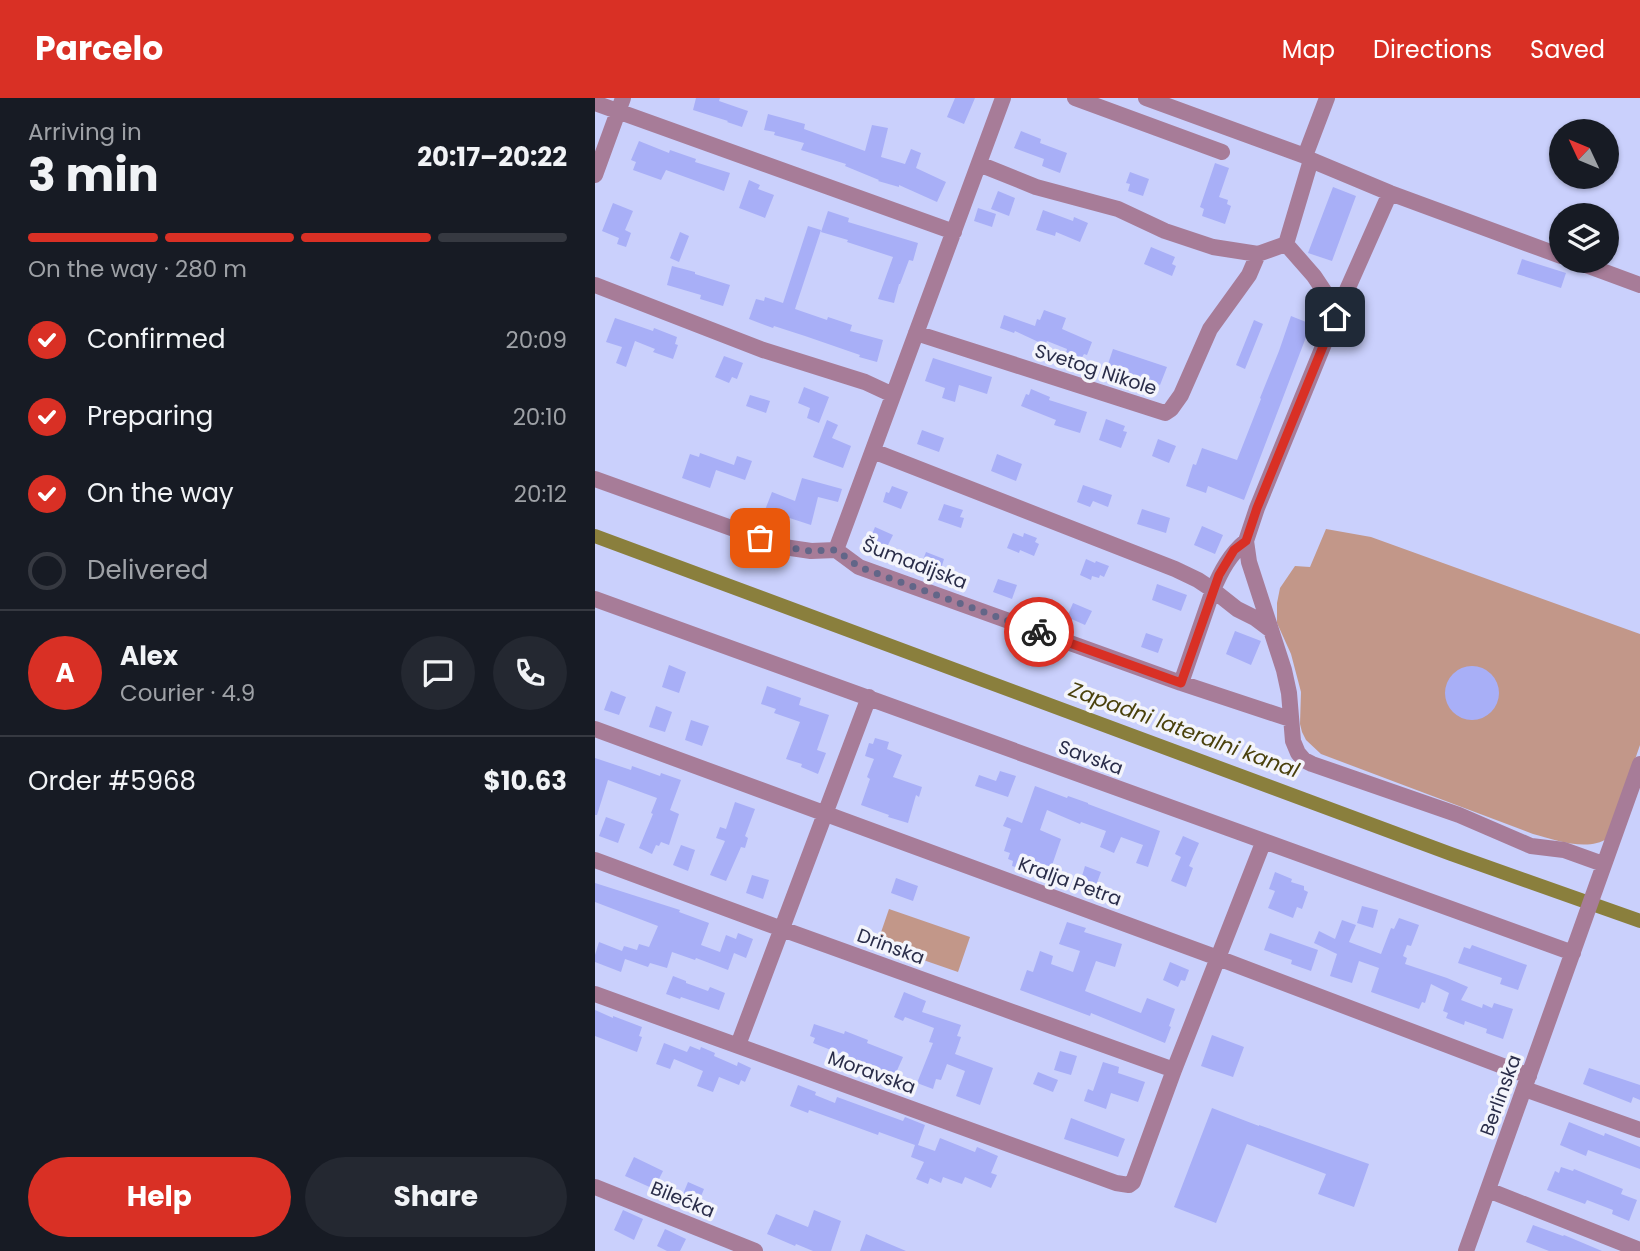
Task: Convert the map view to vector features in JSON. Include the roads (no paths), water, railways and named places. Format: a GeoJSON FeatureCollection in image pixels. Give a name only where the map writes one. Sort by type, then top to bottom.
{"type":"FeatureCollection","features":[{"type":"Feature","properties":{"kind":"street"},"geometry":{"type":"LineString","coordinates":[[836,550],[1003,98]]}},
{"type":"Feature","properties":{"kind":"street"},"geometry":{"type":"LineString","coordinates":[[1075,98],[1222,152]]}},
{"type":"Feature","properties":{"kind":"street"},"geometry":{"type":"LineString","coordinates":[[1146,98],[1549,252]]}},
{"type":"Feature","properties":{"kind":"street"},"geometry":{"type":"LineString","coordinates":[[1286,244],[1327,98]]}},
{"type":"Feature","properties":{"kind":"street"},"geometry":{"type":"LineString","coordinates":[[595,103],[621,105],[954,232]]}},
{"type":"Feature","properties":{"kind":"street"},"geometry":{"type":"LineString","coordinates":[[595,175],[621,105]]}},
{"type":"Feature","properties":{"kind":"street"},"geometry":{"type":"LineString","coordinates":[[979,164],[1036,187],[1118,209],[1165,231],[1213,247],[1258,254],[1286,244]]}},
{"type":"Feature","properties":{"kind":"street"},"geometry":{"type":"LineString","coordinates":[[1390,192],[1335,317],[1246,541],[1249,562],[1289,693],[1293,741],[1298,753],[1312,764],[1458,815],[1531,846],[1564,850],[1603,863]]}},
{"type":"Feature","properties":{"kind":"street"},"geometry":{"type":"LineString","coordinates":[[1286,244],[1327,294],[1335,317]]}},
{"type":"Feature","properties":{"kind":"street","name":"Svetog Nikole"},"geometry":{"type":"LineString","coordinates":[[916,333],[1165,413],[1181,395],[1210,329],[1248,275],[1258,254]]}},
{"type":"Feature","properties":{"kind":"street"},"geometry":{"type":"LineString","coordinates":[[1608,273],[1640,285]]}},
{"type":"Feature","properties":{"kind":"street"},"geometry":{"type":"LineString","coordinates":[[595,285],[763,350],[865,382],[893,396]]}},
{"type":"Feature","properties":{"kind":"street"},"geometry":{"type":"LineString","coordinates":[[873,451],[1175,569],[1198,580],[1271,630]]}},
{"type":"Feature","properties":{"kind":"street","name":"Šumadijska"},"geometry":{"type":"LineString","coordinates":[[595,479],[784,547],[811,551],[836,550],[859,567],[1181,683],[1290,719]]}},
{"type":"Feature","properties":{"kind":"street"},"geometry":{"type":"LineString","coordinates":[[1181,683],[1219,575],[1234,550],[1246,541]]}},
{"type":"Feature","properties":{"kind":"street","name":"Savska"},"geometry":{"type":"LineString","coordinates":[[595,598],[1263,843],[1573,953]]}},
{"type":"Feature","properties":{"kind":"street"},"geometry":{"type":"LineString","coordinates":[[738,1045],[869,697]]}},
{"type":"Feature","properties":{"kind":"street","name":"Kralja Petra"},"geometry":{"type":"LineString","coordinates":[[595,729],[1218,958],[1640,1130]]}},
{"type":"Feature","properties":{"kind":"street","name":"Berlinska"},"geometry":{"type":"LineString","coordinates":[[1466,1251],[1640,764]]}},
{"type":"Feature","properties":{"kind":"street"},"geometry":{"type":"LineString","coordinates":[[1174,1070],[1263,843]]}},
{"type":"Feature","properties":{"kind":"street","name":"Drinska"},"geometry":{"type":"LineString","coordinates":[[595,860],[1174,1070]]}},
{"type":"Feature","properties":{"kind":"street","name":"Moravska"},"geometry":{"type":"LineString","coordinates":[[595,993],[1117,1183],[1129,1185],[1133,1182],[1174,1070]]}},
{"type":"Feature","properties":{"kind":"street","name":"Bilećka"},"geometry":{"type":"LineString","coordinates":[[595,1186],[755,1251]]}},
{"type":"Feature","properties":{"kind":"street"},"geometry":{"type":"LineString","coordinates":[[1488,1191],[1640,1250]]}},
{"type":"Feature","properties":{"kind":"waterway","name":"Zapadni lateralni kanal"},"geometry":{"type":"LineString","coordinates":[[595,536],[1451,854],[1640,921]]}}]}
